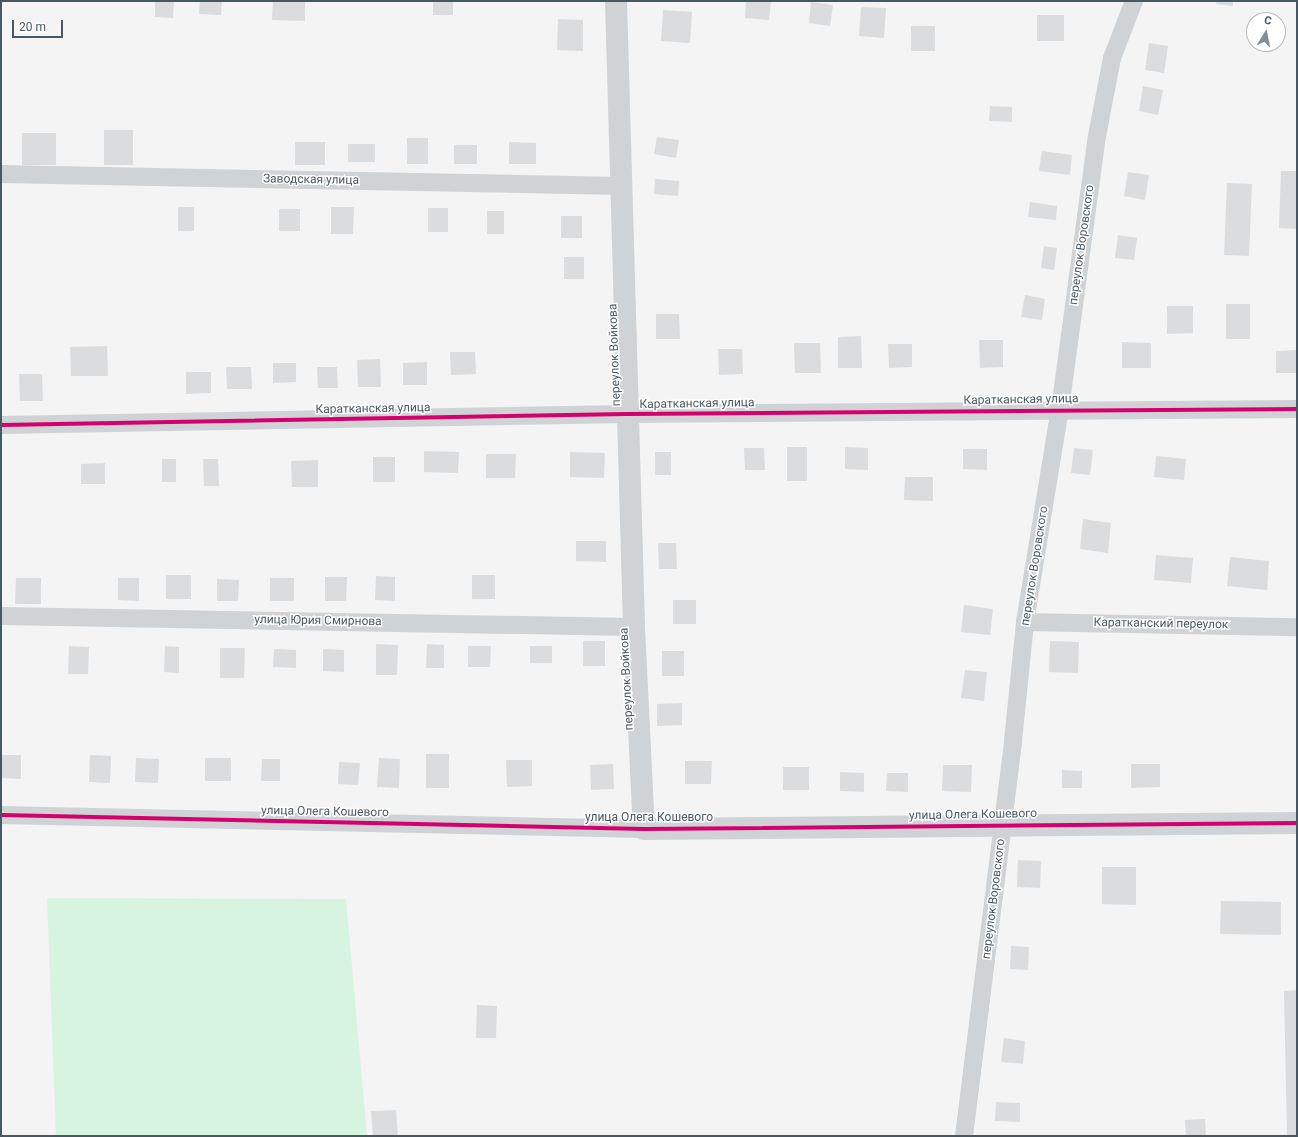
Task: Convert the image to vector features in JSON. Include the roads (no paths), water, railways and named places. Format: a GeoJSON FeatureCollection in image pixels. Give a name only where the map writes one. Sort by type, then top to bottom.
{"type":"FeatureCollection","features":[{"type":"Feature","properties":{"kind":"street","name":"переулок Войкова"},"geometry":{"type":"LineString","coordinates":[[616,1],[620,186],[634,627],[644,829]]}},
{"type":"Feature","properties":{"kind":"street","name":"переулок Воровского"},"geometry":{"type":"LineString","coordinates":[[964,1136],[1003,825],[1025,622],[1060,409],[1098,128],[1112,58],[1134,1]]}},
{"type":"Feature","properties":{"kind":"street","name":"Заводская улица"},"geometry":{"type":"LineString","coordinates":[[1,174],[620,186]]}},
{"type":"Feature","properties":{"kind":"street","name":"Каратканская улица"},"geometry":{"type":"LineString","coordinates":[[1,425],[627,414],[1060,409],[1297,409]]}},
{"type":"Feature","properties":{"kind":"street","name":"улица Юрия Смирнова"},"geometry":{"type":"LineString","coordinates":[[1,616],[634,627]]}},
{"type":"Feature","properties":{"kind":"street","name":"Каратканский переулок"},"geometry":{"type":"LineString","coordinates":[[1025,622],[1297,627]]}},
{"type":"Feature","properties":{"kind":"street","name":"улица Олега Кошевого"},"geometry":{"type":"LineString","coordinates":[[1,815],[644,829],[1297,823]]}}]}
